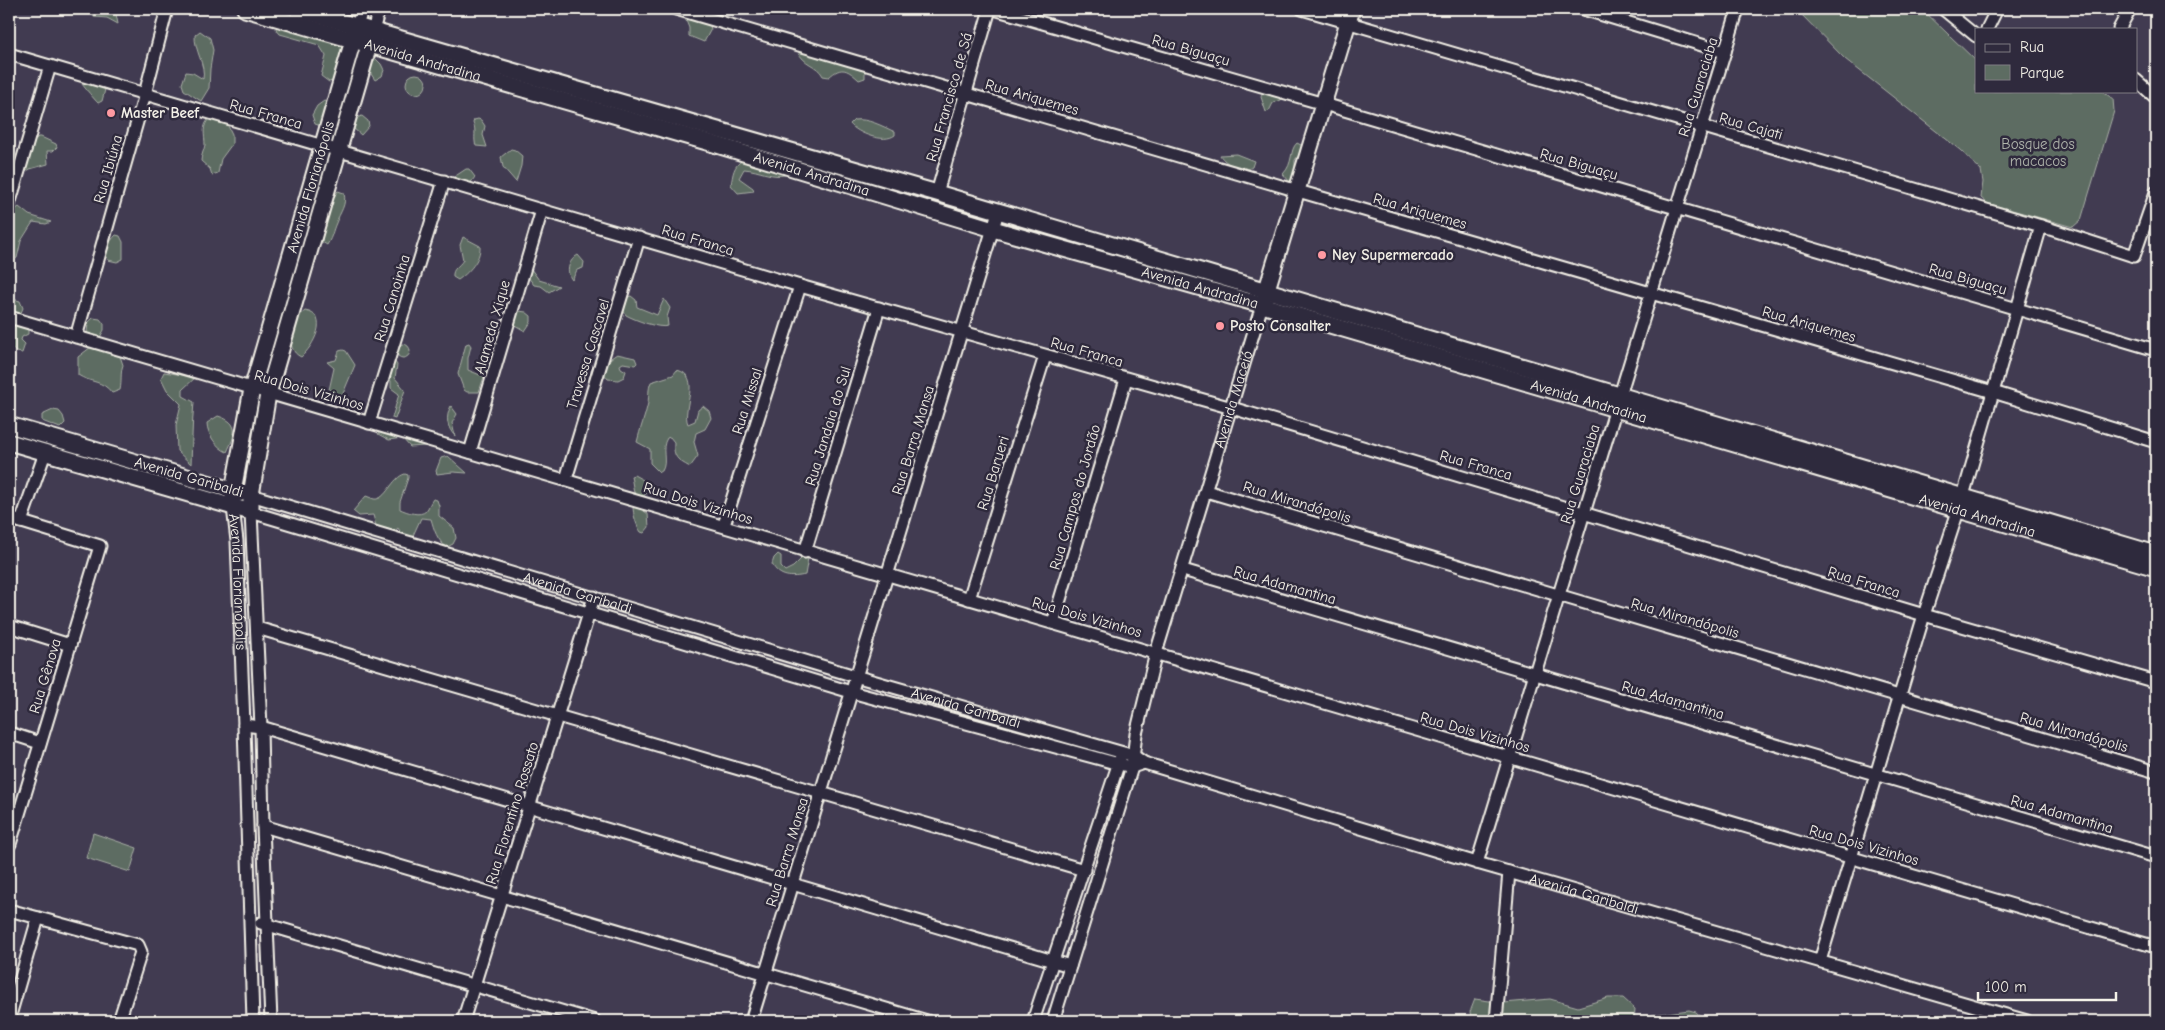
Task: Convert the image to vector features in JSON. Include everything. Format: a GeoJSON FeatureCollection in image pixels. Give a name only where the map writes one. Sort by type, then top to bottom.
{"type":"FeatureCollection","features":[{"type":"Feature","properties":{"kind":"main road","name":"Avenida Andradina"},"geometry":{"type":"LineString","coordinates":[[245,9],[355,33],[716,138],[993,229],[1264,298],[1620,395],[1961,503],[2156,568]]}},
{"type":"Feature","properties":{"kind":"main road","name":"Avenida Andradina"},"geometry":{"type":"LineString","coordinates":[[297,9],[355,33]]}},
{"type":"Feature","properties":{"kind":"main road","name":"Avenida Maceió"},"geometry":{"type":"LineString","coordinates":[[1264,298],[1350,16]]}},
{"type":"Feature","properties":{"kind":"main road","name":"Avenida Florianópolis"},"geometry":{"type":"LineString","coordinates":[[233,507],[233,491],[252,389],[355,33]]}},
{"type":"Feature","properties":{"kind":"main road"},"geometry":{"type":"LineString","coordinates":[[250,512],[251,495],[268,394],[371,38]]}},
{"type":"Feature","properties":{"kind":"main road","name":"Avenida Andradina"},"geometry":{"type":"LineString","coordinates":[[716,138],[937,193],[1615,410],[2156,554]]}},
{"type":"Feature","properties":{"kind":"main road","name":"Avenida Garibaldi"},"geometry":{"type":"LineString","coordinates":[[9,424],[251,495]]}},
{"type":"Feature","properties":{"kind":"main road"},"geometry":{"type":"LineString","coordinates":[[45,453],[50,436]]}},
{"type":"Feature","properties":{"kind":"main road","name":"Avenida Garibaldi"},"geometry":{"type":"LineString","coordinates":[[9,442],[250,512]]}},
{"type":"Feature","properties":{"kind":"street","name":"Rua Ibiúna"},"geometry":{"type":"LineString","coordinates":[[76,337],[145,94],[167,9]]}},
{"type":"Feature","properties":{"kind":"street","name":"Avenida Florianópolis"},"geometry":{"type":"LineString","coordinates":[[355,33],[362,9]]}},
{"type":"Feature","properties":{"kind":"street"},"geometry":{"type":"LineString","coordinates":[[371,38],[379,9]]}},
{"type":"Feature","properties":{"kind":"street","name":"Rua Ariquemes"},"geometry":{"type":"LineString","coordinates":[[676,9],[1993,392],[2156,442]]}},
{"type":"Feature","properties":{"kind":"street","name":"Rua Francisco de Sá"},"geometry":{"type":"LineString","coordinates":[[937,193],[992,9]]}},
{"type":"Feature","properties":{"kind":"street","name":"Rua Biguaçu"},"geometry":{"type":"LineString","coordinates":[[992,9],[1324,104],[2156,350]]}},
{"type":"Feature","properties":{"kind":"street","name":"Rua Cajati"},"geometry":{"type":"LineString","coordinates":[[1302,9],[1350,16],[1701,127],[2041,226],[2134,256],[2156,192]]}},
{"type":"Feature","properties":{"kind":"street"},"geometry":{"type":"LineString","coordinates":[[1583,9],[1725,52]]}},
{"type":"Feature","properties":{"kind":"street","name":"Rua Guaraciaba"},"geometry":{"type":"LineString","coordinates":[[1477,863],[1738,9]]}},
{"type":"Feature","properties":{"kind":"street"},"geometry":{"type":"LineString","coordinates":[[1943,9],[1975,35]]}},
{"type":"Feature","properties":{"kind":"street"},"geometry":{"type":"LineString","coordinates":[[1988,28],[1997,9]]}},
{"type":"Feature","properties":{"kind":"street"},"geometry":{"type":"LineString","coordinates":[[2120,28],[2130,9]]}},
{"type":"Feature","properties":{"kind":"street","name":"Rua Franca"},"geometry":{"type":"LineString","coordinates":[[9,54],[800,286],[1232,408],[1924,615],[2156,682]]}},
{"type":"Feature","properties":{"kind":"street"},"geometry":{"type":"LineString","coordinates":[[9,205],[50,66]]}},
{"type":"Feature","properties":{"kind":"street"},"geometry":{"type":"LineString","coordinates":[[2138,82],[2156,98]]}},
{"type":"Feature","properties":{"kind":"street","name":"Rua Canoinha"},"geometry":{"type":"LineString","coordinates":[[369,423],[444,181]]}},
{"type":"Feature","properties":{"kind":"street","name":"Alameda Xique"},"geometry":{"type":"LineString","coordinates":[[470,452],[542,210]]}},
{"type":"Feature","properties":{"kind":"street","name":"Rua Barra Mansa"},"geometry":{"type":"LineString","coordinates":[[751,1021],[998,212]]}},
{"type":"Feature","properties":{"kind":"street"},"geometry":{"type":"LineString","coordinates":[[1820,961],[1924,615],[1961,503],[2041,226]]}},
{"type":"Feature","properties":{"kind":"street","name":"Travessa Cascavel"},"geometry":{"type":"LineString","coordinates":[[566,479],[639,238]]}},
{"type":"Feature","properties":{"kind":"street","name":"Rua Missal"},"geometry":{"type":"LineString","coordinates":[[724,525],[800,286]]}},
{"type":"Feature","properties":{"kind":"street","name":"Avenida Maceió"},"geometry":{"type":"LineString","coordinates":[[1053,1021],[1132,767],[1136,734],[1156,653],[1264,298]]}},
{"type":"Feature","properties":{"kind":"street","name":"Rua Jandaia do Sul"},"geometry":{"type":"LineString","coordinates":[[805,552],[880,308]]}},
{"type":"Feature","properties":{"kind":"street","name":"Rua Dois Vizinhos"},"geometry":{"type":"LineString","coordinates":[[9,317],[268,394],[724,525],[805,552],[1851,856],[2156,947]]}},
{"type":"Feature","properties":{"kind":"street","name":"Rua Barueri"},"geometry":{"type":"LineString","coordinates":[[969,599],[1045,356]]}},
{"type":"Feature","properties":{"kind":"street","name":"Rua Campos do Jordão"},"geometry":{"type":"LineString","coordinates":[[1053,623],[1126,379]]}},
{"type":"Feature","properties":{"kind":"street"},"geometry":{"type":"LineString","coordinates":[[9,518],[21,522],[45,453]]}},
{"type":"Feature","properties":{"kind":"street","name":"Rua Mirandópolis"},"geometry":{"type":"LineString","coordinates":[[1206,491],[2156,772]]}},
{"type":"Feature","properties":{"kind":"street","name":"Avenida Garibaldi"},"geometry":{"type":"LineString","coordinates":[[251,495],[856,676],[1122,752],[1134,756],[1144,764],[1477,863],[2027,1021]]}},
{"type":"Feature","properties":{"kind":"street","name":"Avenida Florianópolis"},"geometry":{"type":"LineString","coordinates":[[233,507],[244,725],[253,1021]]}},
{"type":"Feature","properties":{"kind":"street","name":"Avenida Florianópolis"},"geometry":{"type":"LineString","coordinates":[[250,512],[257,628],[262,826],[271,1021]]}},
{"type":"Feature","properties":{"kind":"street","name":"Avenida Garibaldi"},"geometry":{"type":"LineString","coordinates":[[250,512],[851,692],[1118,764],[1132,767],[1144,764]]}},
{"type":"Feature","properties":{"kind":"street","name":"Rua Gênova"},"geometry":{"type":"LineString","coordinates":[[10,844],[100,546],[21,522]]}},
{"type":"Feature","properties":{"kind":"street","name":"Rua Adamantina"},"geometry":{"type":"LineString","coordinates":[[1182,570],[2156,857]]}},
{"type":"Feature","properties":{"kind":"street","name":"Rua Florentino Rossato"},"geometry":{"type":"LineString","coordinates":[[463,1021],[594,597]]}},
{"type":"Feature","properties":{"kind":"street"},"geometry":{"type":"LineString","coordinates":[[9,626],[70,645]]}},
{"type":"Feature","properties":{"kind":"street"},"geometry":{"type":"LineString","coordinates":[[257,628],[1084,870]]}},
{"type":"Feature","properties":{"kind":"street"},"geometry":{"type":"LineString","coordinates":[[244,725],[261,727],[1053,959],[1070,966]]}},
{"type":"Feature","properties":{"kind":"street"},"geometry":{"type":"LineString","coordinates":[[9,734],[40,743]]}},
{"type":"Feature","properties":{"kind":"street","name":"Avenida Maceió"},"geometry":{"type":"LineString","coordinates":[[1033,1021],[1122,752],[1136,734]]}},
{"type":"Feature","properties":{"kind":"street"},"geometry":{"type":"LineString","coordinates":[[262,826],[766,972],[927,1021]]}},
{"type":"Feature","properties":{"kind":"street"},"geometry":{"type":"LineString","coordinates":[[1496,1021],[1509,872]]}},
{"type":"Feature","properties":{"kind":"street"},"geometry":{"type":"LineString","coordinates":[[9,910],[138,945],[141,952],[118,1021]]}},
{"type":"Feature","properties":{"kind":"street"},"geometry":{"type":"LineString","coordinates":[[9,1019],[38,918]]}},
{"type":"Feature","properties":{"kind":"street"},"geometry":{"type":"LineString","coordinates":[[250,921],[267,923],[595,1021]]}},
{"type":"Feature","properties":{"kind":"green space"},"geometry":{"type":"Polygon","coordinates":[[[87,9],[115,9],[118,24],[107,18],[94,17],[87,9]]]}},
{"type":"Feature","properties":{"kind":"green space","name":"Bosque dos macacos"},"geometry":{"type":"Polygon","coordinates":[[[1796,9],[1922,9],[1975,60],[1975,92],[2103,92],[2113,99],[2114,111],[2081,220],[2073,227],[1987,203],[1981,198],[1983,182],[1981,170],[1960,150],[1845,59],[1796,9]]]}},
{"type":"Feature","properties":{"kind":"green space"},"geometry":{"type":"Polygon","coordinates":[[[685,18],[709,23],[711,29],[704,42],[689,36],[689,28],[685,18]]]}},
{"type":"Feature","properties":{"kind":"green space"},"geometry":{"type":"Polygon","coordinates":[[[277,23],[345,45],[339,79],[329,82],[321,76],[326,56],[319,45],[280,34],[276,29],[277,23]]]}},
{"type":"Feature","properties":{"kind":"green space"},"geometry":{"type":"Polygon","coordinates":[[[200,31],[210,38],[213,50],[209,88],[201,101],[184,90],[182,84],[186,72],[193,73],[203,79],[203,68],[195,41],[195,35],[200,31]]]}},
{"type":"Feature","properties":{"kind":"green space"},"geometry":{"type":"Polygon","coordinates":[[[801,50],[821,58],[865,69],[865,78],[859,80],[845,70],[838,71],[829,77],[823,76],[800,56],[798,51],[801,50]]]}},
{"type":"Feature","properties":{"kind":"green space"},"geometry":{"type":"Polygon","coordinates":[[[374,57],[384,70],[382,76],[375,80],[371,74],[370,62],[374,57]]]}},
{"type":"Feature","properties":{"kind":"green space"},"geometry":{"type":"Polygon","coordinates":[[[416,74],[423,77],[426,84],[423,91],[416,94],[409,91],[406,84],[409,77],[416,74]]]}},
{"type":"Feature","properties":{"kind":"green space"},"geometry":{"type":"Polygon","coordinates":[[[83,81],[106,86],[102,101],[98,103],[96,101],[82,84],[83,81]]]}},
{"type":"Feature","properties":{"kind":"green space"},"geometry":{"type":"Polygon","coordinates":[[[1263,91],[1283,97],[1281,100],[1273,103],[1269,111],[1266,112],[1261,97],[1263,91]]]}},
{"type":"Feature","properties":{"kind":"green space"},"geometry":{"type":"Polygon","coordinates":[[[324,101],[327,102],[321,126],[315,124],[312,115],[317,106],[324,101]]]}},
{"type":"Feature","properties":{"kind":"green space"},"geometry":{"type":"Polygon","coordinates":[[[362,116],[368,121],[369,126],[361,135],[353,128],[356,118],[362,116]]]}},
{"type":"Feature","properties":{"kind":"green space"},"geometry":{"type":"Polygon","coordinates":[[[210,118],[226,122],[232,134],[232,144],[221,159],[218,173],[212,175],[210,169],[201,161],[205,145],[204,127],[210,118]]]}},
{"type":"Feature","properties":{"kind":"green space"},"geometry":{"type":"Polygon","coordinates":[[[478,119],[485,126],[483,135],[487,147],[476,146],[473,123],[474,120],[478,119]]]}},
{"type":"Feature","properties":{"kind":"green space"},"geometry":{"type":"Polygon","coordinates":[[[854,120],[875,123],[895,132],[895,135],[878,138],[864,134],[850,124],[854,120]]]}},
{"type":"Feature","properties":{"kind":"green space"},"geometry":{"type":"Polygon","coordinates":[[[38,137],[56,144],[57,147],[53,151],[47,151],[48,164],[30,169],[24,173],[30,143],[38,137]]]}},
{"type":"Feature","properties":{"kind":"green space"},"geometry":{"type":"Polygon","coordinates":[[[1297,143],[1305,147],[1295,160],[1295,172],[1290,182],[1283,174],[1289,166],[1293,149],[1297,143]]]}},
{"type":"Feature","properties":{"kind":"green space"},"geometry":{"type":"Polygon","coordinates":[[[511,149],[522,156],[516,182],[503,167],[501,157],[511,149]]]}},
{"type":"Feature","properties":{"kind":"green space"},"geometry":{"type":"Polygon","coordinates":[[[1236,154],[1254,161],[1252,167],[1244,169],[1234,167],[1220,155],[1236,154]]]}},
{"type":"Feature","properties":{"kind":"green space"},"geometry":{"type":"Polygon","coordinates":[[[743,160],[789,174],[772,175],[744,169],[739,178],[753,188],[754,191],[738,193],[731,185],[735,168],[743,160]]]}},
{"type":"Feature","properties":{"kind":"green space"},"geometry":{"type":"Polygon","coordinates":[[[469,169],[475,177],[469,185],[451,179],[469,169]]]}},
{"type":"Feature","properties":{"kind":"green space"},"geometry":{"type":"Polygon","coordinates":[[[338,191],[344,193],[344,205],[327,245],[322,242],[322,235],[334,196],[338,191]]]}},
{"type":"Feature","properties":{"kind":"green space"},"geometry":{"type":"Polygon","coordinates":[[[19,207],[29,215],[51,222],[46,224],[33,222],[21,241],[17,258],[13,260],[9,239],[16,209],[19,207]]]}},
{"type":"Feature","properties":{"kind":"green space"},"geometry":{"type":"Polygon","coordinates":[[[116,235],[120,236],[123,242],[123,259],[117,262],[108,260],[106,253],[109,243],[116,235]]]}},
{"type":"Feature","properties":{"kind":"green space"},"geometry":{"type":"Polygon","coordinates":[[[463,237],[480,246],[480,251],[473,266],[458,280],[453,277],[453,274],[463,260],[460,245],[463,237]]]}},
{"type":"Feature","properties":{"kind":"green space"},"geometry":{"type":"Polygon","coordinates":[[[578,255],[584,262],[583,268],[577,270],[572,280],[568,269],[572,260],[578,255]]]}},
{"type":"Feature","properties":{"kind":"green space"},"geometry":{"type":"Polygon","coordinates":[[[531,269],[539,280],[559,286],[549,292],[541,286],[534,285],[528,277],[528,270],[531,269]]]}},
{"type":"Feature","properties":{"kind":"green space"},"geometry":{"type":"Polygon","coordinates":[[[631,296],[636,300],[637,307],[657,315],[664,299],[670,308],[667,317],[668,326],[653,325],[626,315],[622,309],[625,298],[631,296]]]}},
{"type":"Feature","properties":{"kind":"green space"},"geometry":{"type":"Polygon","coordinates":[[[9,298],[20,301],[23,308],[20,315],[9,315],[9,298]]]}},
{"type":"Feature","properties":{"kind":"green space"},"geometry":{"type":"Polygon","coordinates":[[[305,311],[317,318],[318,325],[314,339],[301,357],[292,348],[291,334],[296,321],[305,311]]]}},
{"type":"Feature","properties":{"kind":"green space"},"geometry":{"type":"Polygon","coordinates":[[[516,312],[526,312],[531,316],[531,322],[525,331],[513,324],[516,312]]]}},
{"type":"Feature","properties":{"kind":"green space"},"geometry":{"type":"Polygon","coordinates":[[[93,318],[100,319],[104,324],[104,330],[99,339],[87,333],[88,323],[93,318]]]}},
{"type":"Feature","properties":{"kind":"green space"},"geometry":{"type":"Polygon","coordinates":[[[9,320],[28,328],[28,334],[22,337],[21,340],[25,344],[22,353],[16,352],[11,347],[12,335],[9,333],[9,320]]]}},
{"type":"Feature","properties":{"kind":"green space"},"geometry":{"type":"Polygon","coordinates":[[[469,343],[471,346],[468,370],[480,375],[484,366],[487,368],[479,392],[467,392],[464,390],[458,374],[466,344],[469,343]]]}},
{"type":"Feature","properties":{"kind":"green space"},"geometry":{"type":"Polygon","coordinates":[[[400,344],[406,344],[410,351],[406,358],[400,358],[396,354],[396,348],[400,344]]]}},
{"type":"Feature","properties":{"kind":"green space"},"geometry":{"type":"Polygon","coordinates":[[[91,347],[120,356],[123,365],[120,390],[112,393],[105,386],[78,375],[78,357],[91,347]]]}},
{"type":"Feature","properties":{"kind":"green space"},"geometry":{"type":"Polygon","coordinates":[[[339,351],[346,351],[355,365],[342,396],[336,396],[331,394],[329,390],[334,368],[327,362],[336,360],[339,351]]]}},
{"type":"Feature","properties":{"kind":"green space"},"geometry":{"type":"Polygon","coordinates":[[[617,354],[635,358],[637,363],[635,365],[623,363],[620,365],[626,371],[624,377],[618,380],[608,379],[604,374],[603,368],[617,354]]]}},
{"type":"Feature","properties":{"kind":"green space"},"geometry":{"type":"Polygon","coordinates":[[[395,362],[397,365],[395,378],[405,390],[395,419],[392,418],[399,394],[391,388],[391,381],[387,376],[392,364],[395,362]]]}},
{"type":"Feature","properties":{"kind":"green space"},"geometry":{"type":"Polygon","coordinates":[[[677,370],[685,373],[689,379],[688,424],[695,421],[698,410],[703,406],[709,411],[711,418],[705,429],[696,433],[694,442],[698,456],[690,467],[675,455],[674,442],[670,437],[667,438],[664,446],[664,467],[659,472],[650,463],[650,449],[637,442],[648,403],[651,382],[673,375],[677,370]]]}},
{"type":"Feature","properties":{"kind":"green space"},"geometry":{"type":"Polygon","coordinates":[[[164,372],[196,377],[183,389],[183,396],[194,402],[191,464],[177,451],[176,425],[181,404],[167,390],[161,378],[164,372]]]}},
{"type":"Feature","properties":{"kind":"green space"},"geometry":{"type":"Polygon","coordinates":[[[451,406],[457,414],[452,423],[455,436],[448,422],[451,406]]]}},
{"type":"Feature","properties":{"kind":"green space"},"geometry":{"type":"Polygon","coordinates":[[[53,410],[59,411],[63,416],[65,423],[60,428],[42,421],[42,415],[53,410]]]}},
{"type":"Feature","properties":{"kind":"green space"},"geometry":{"type":"Polygon","coordinates":[[[218,416],[230,422],[234,430],[234,435],[227,452],[216,444],[207,427],[207,423],[218,416]]]}},
{"type":"Feature","properties":{"kind":"green space"},"geometry":{"type":"Polygon","coordinates":[[[379,431],[422,441],[425,446],[410,447],[402,438],[389,440],[378,434],[379,431]]]}},
{"type":"Feature","properties":{"kind":"green space"},"geometry":{"type":"Polygon","coordinates":[[[448,456],[467,473],[437,474],[436,471],[441,458],[448,456]]]}},
{"type":"Feature","properties":{"kind":"green space"},"geometry":{"type":"Polygon","coordinates":[[[405,474],[408,475],[408,478],[400,502],[400,509],[420,514],[426,511],[433,499],[437,500],[439,516],[454,528],[456,538],[453,544],[447,547],[441,542],[431,519],[421,518],[411,540],[403,536],[398,528],[392,533],[376,526],[373,515],[359,516],[353,511],[366,496],[378,499],[386,493],[396,479],[405,474]]]}},
{"type":"Feature","properties":{"kind":"green space"},"geometry":{"type":"Polygon","coordinates":[[[634,475],[654,486],[654,489],[644,495],[644,500],[635,498],[631,476],[634,475]]]}},
{"type":"Feature","properties":{"kind":"green space"},"geometry":{"type":"Polygon","coordinates":[[[636,505],[648,514],[649,527],[644,533],[641,532],[635,519],[633,506],[636,505]]]}},
{"type":"Feature","properties":{"kind":"green space"},"geometry":{"type":"Polygon","coordinates":[[[778,554],[781,556],[781,567],[785,571],[793,567],[802,558],[808,558],[805,575],[791,577],[778,572],[772,564],[778,554]]]}},
{"type":"Feature","properties":{"kind":"green space"},"geometry":{"type":"Polygon","coordinates":[[[93,833],[137,848],[130,872],[86,858],[93,833]]]}},
{"type":"Feature","properties":{"kind":"green space"},"geometry":{"type":"Polygon","coordinates":[[[1608,998],[1623,998],[1635,1009],[1634,1021],[1472,1021],[1470,1012],[1475,999],[1504,1003],[1550,999],[1578,1007],[1608,998]]]}},
{"type":"Feature","properties":{"kind":"green space"},"geometry":{"type":"Polygon","coordinates":[[[1689,1010],[1696,1012],[1706,1021],[1647,1021],[1652,1015],[1689,1010]]]}},
{"type":"Feature","properties":{"kind":"place","name":"Master Beef"},"geometry":{"type":"Point","coordinates":[111,113]}},
{"type":"Feature","properties":{"kind":"place","name":"Ney Supermercado"},"geometry":{"type":"Point","coordinates":[1322,255]}},
{"type":"Feature","properties":{"kind":"place","name":"Posto Consalter"},"geometry":{"type":"Point","coordinates":[1220,326]}}]}
